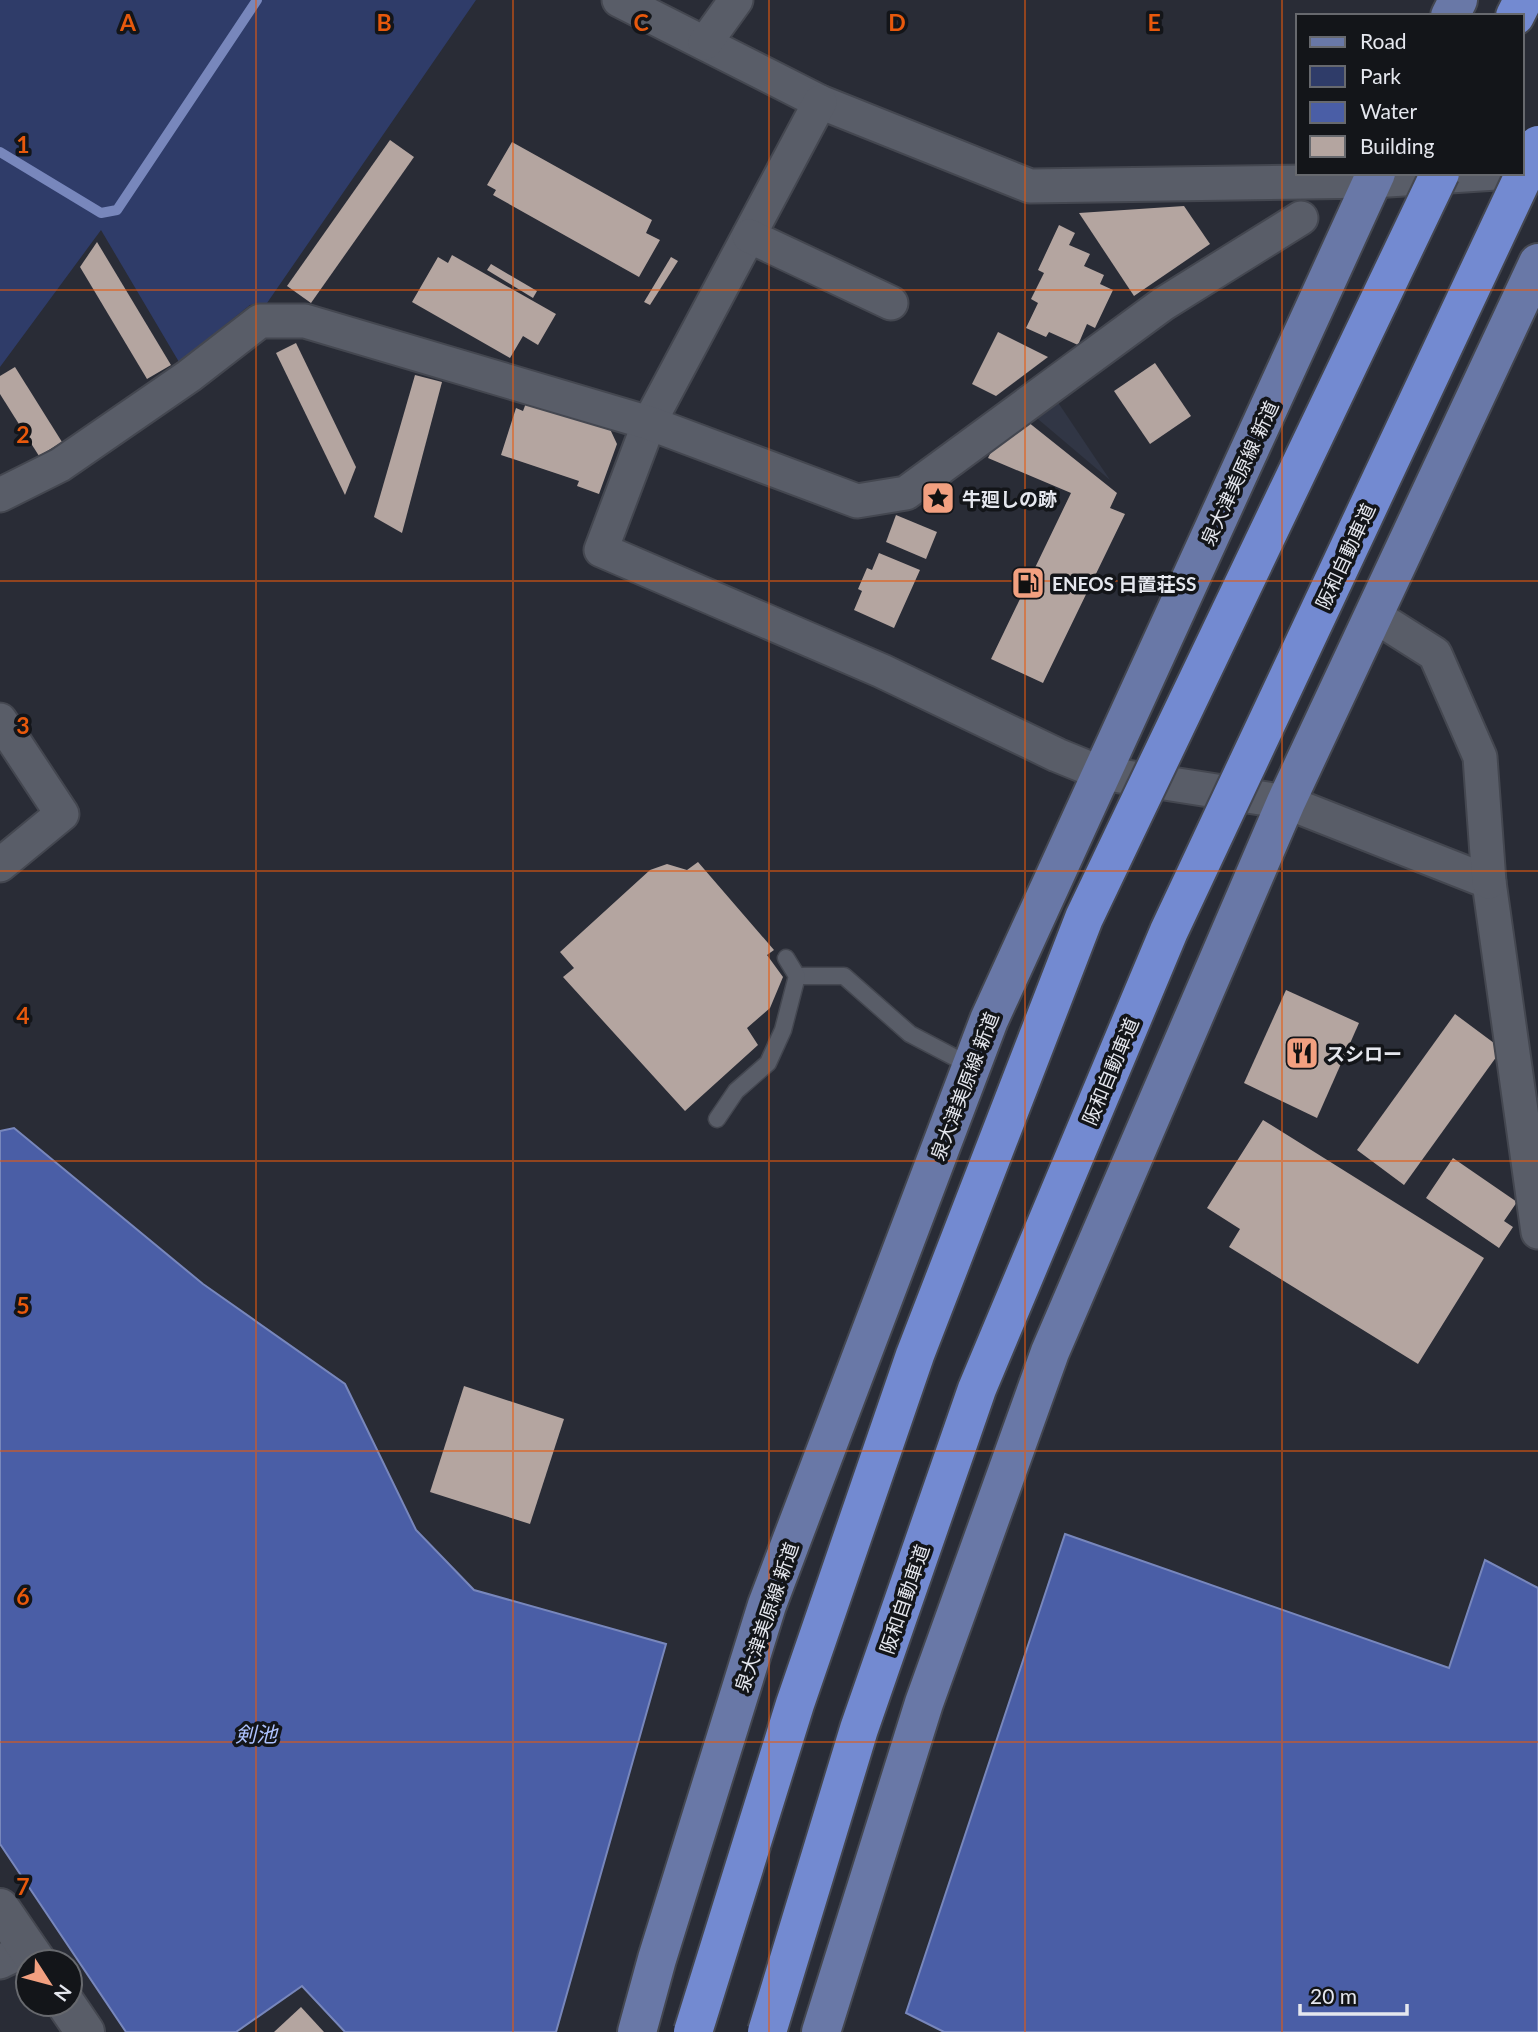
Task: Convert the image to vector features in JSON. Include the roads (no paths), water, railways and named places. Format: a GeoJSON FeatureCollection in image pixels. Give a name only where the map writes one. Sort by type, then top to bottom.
{"type":"FeatureCollection","features":[{"type":"Feature","properties":{"kind":"highway","name":"阪和自動車道"},"geometry":{"type":"LineString","coordinates":[[1524,175],[1538,145]]}},
{"type":"Feature","properties":{"kind":"highway"},"geometry":{"type":"LineString","coordinates":[[694,2032],[795,1704],[911,1368],[1084,919],[1439,175]]}},
{"type":"Feature","properties":{"kind":"highway","name":"阪和自動車道"},"geometry":{"type":"LineString","coordinates":[[767,2032],[859,1729],[977,1389],[1169,931],[1524,175]]}},
{"type":"Feature","properties":{"kind":"main road","name":"泉大津美原線 新道"},"geometry":{"type":"LineString","coordinates":[[637,2032],[768,1605],[989,1020],[1375,177]]}},
{"type":"Feature","properties":{"kind":"main road"},"geometry":{"type":"LineString","coordinates":[[821,2032],[924,1703],[1050,1352],[1286,802],[1538,263]]}},
{"type":"Feature","properties":{"kind":"street"},"geometry":{"type":"LineString","coordinates":[[619,0],[820,102],[1030,186],[1436,175]]}},
{"type":"Feature","properties":{"kind":"street"},"geometry":{"type":"LineString","coordinates":[[705,43],[736,0]]}},
{"type":"Feature","properties":{"kind":"street"},"geometry":{"type":"LineString","coordinates":[[820,102],[649,423],[601,550],[883,671],[1057,755],[1101,773],[1286,802],[1489,882]]}},
{"type":"Feature","properties":{"kind":"street"},"geometry":{"type":"LineString","coordinates":[[0,495],[60,465],[189,376],[260,321],[305,321],[649,423],[857,500],[906,493],[1163,304],[1301,218]]}},
{"type":"Feature","properties":{"kind":"street"},"geometry":{"type":"LineString","coordinates":[[749,236],[891,303]]}},
{"type":"Feature","properties":{"kind":"street"},"geometry":{"type":"LineString","coordinates":[[1375,616],[1435,654],[1480,757],[1489,882],[1538,1232]]}},
{"type":"Feature","properties":{"kind":"street"},"geometry":{"type":"LineString","coordinates":[[0,720],[62,814],[0,865]]}},
{"type":"Feature","properties":{"kind":"street"},"geometry":{"type":"LineString","coordinates":[[617,2032],[679,1888]]}},
{"type":"Feature","properties":{"kind":"street"},"geometry":{"type":"LineString","coordinates":[[0,1908],[17,1948]]}},
{"type":"Feature","properties":{"kind":"lane"},"geometry":{"type":"LineString","coordinates":[[716,1119],[736,1091],[768,1063],[783,1030],[797,976],[786,958]]}},
{"type":"Feature","properties":{"kind":"lane"},"geometry":{"type":"LineString","coordinates":[[797,976],[844,976],[911,1034],[971,1066]]}},
{"type":"Feature","properties":{"kind":"water","name":"剣池"},"geometry":{"type":"Polygon","coordinates":[[[14,1128],[203,1284],[345,1384],[416,1530],[474,1590],[666,1644],[556,2032],[345,2032],[302,1986],[236,2032],[126,2032],[84,1969],[84,1948],[70,1948],[0,1844],[0,1131],[14,1128]]]}},
{"type":"Feature","properties":{"kind":"water"},"geometry":{"type":"Polygon","coordinates":[[[1065,1534],[1449,1668],[1485,1560],[1538,1588],[1538,2032],[944,2032],[906,2013],[1065,1534]]]}},
{"type":"Feature","properties":{"kind":"waterway"},"geometry":{"type":"LineString","coordinates":[[0,152],[101,213],[117,210],[257,0]]}},
{"type":"Feature","properties":{"kind":"place","name":"牛廻しの跡"},"geometry":{"type":"Point","coordinates":[938,498]}},
{"type":"Feature","properties":{"kind":"place","name":"ENEOS 日置荘SS"},"geometry":{"type":"Point","coordinates":[1028,583]}},
{"type":"Feature","properties":{"kind":"place","name":"スシロー"},"geometry":{"type":"Point","coordinates":[1302,1053]}}]}
